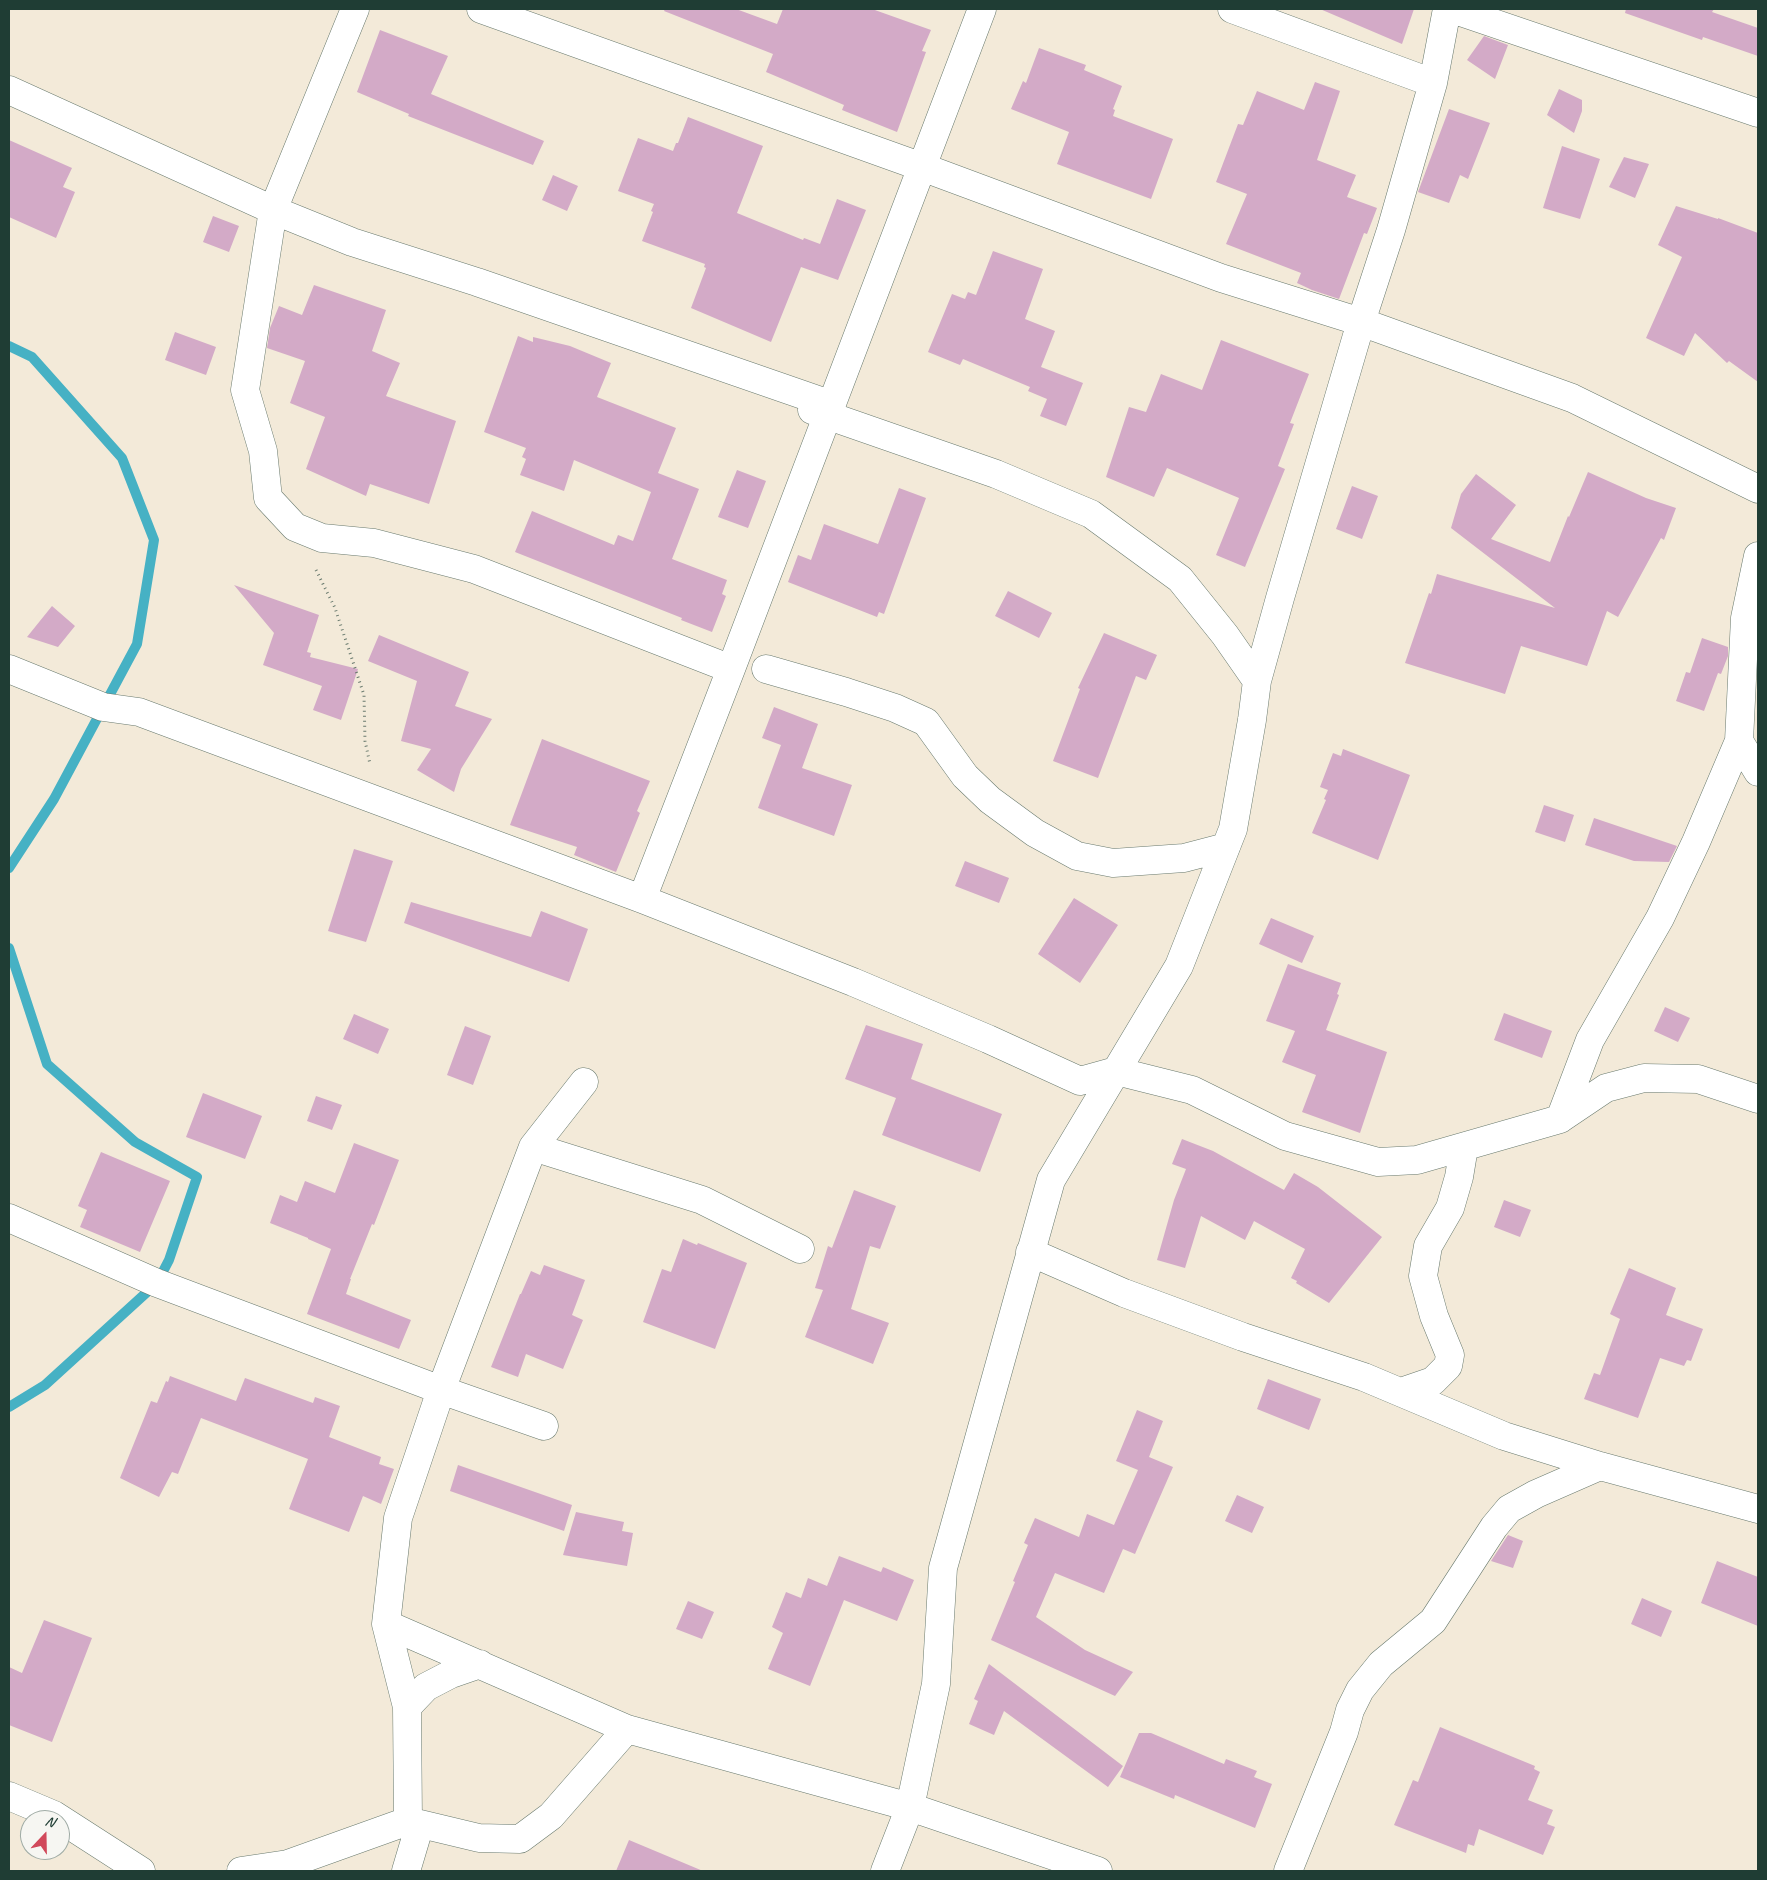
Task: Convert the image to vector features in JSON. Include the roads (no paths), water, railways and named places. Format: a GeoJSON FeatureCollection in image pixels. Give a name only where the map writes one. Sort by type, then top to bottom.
{"type":"FeatureCollection","features":[{"type":"Feature","properties":{"kind":"street"},"geometry":{"type":"LineString","coordinates":[[355,9],[273,210],[245,390],[262,451],[268,498],[295,527],[322,538],[374,543],[474,569],[732,669]]}},
{"type":"Feature","properties":{"kind":"street"},"geometry":{"type":"LineString","coordinates":[[480,9],[922,167],[1221,278],[1361,322],[1572,398],[1758,489]]}},
{"type":"Feature","properties":{"kind":"street"},"geometry":{"type":"LineString","coordinates":[[642,899],[732,669],[822,407],[922,167],[982,9]]}},
{"type":"Feature","properties":{"kind":"street"},"geometry":{"type":"LineString","coordinates":[[1232,9],[1433,83]]}},
{"type":"Feature","properties":{"kind":"street"},"geometry":{"type":"LineString","coordinates":[[885,1871],[910,1807],[936,1684],[943,1568],[1051,1180],[1179,966],[1233,829],[1257,681],[1282,589],[1361,322],[1391,230],[1433,83],[1447,9]]}},
{"type":"Feature","properties":{"kind":"street"},"geometry":{"type":"LineString","coordinates":[[1452,9],[1758,113]]}},
{"type":"Feature","properties":{"kind":"street"},"geometry":{"type":"LineString","coordinates":[[9,90],[273,210],[352,242],[477,282],[822,407],[996,474],[1091,514],[1180,579],[1225,635],[1257,681]]}},
{"type":"Feature","properties":{"kind":"street"},"geometry":{"type":"LineString","coordinates":[[1560,1119],[1590,1040],[1660,918],[1696,842],[1739,741],[1745,618],[1758,556]]}},
{"type":"Feature","properties":{"kind":"street"},"geometry":{"type":"LineString","coordinates":[[9,669],[103,707],[138,712],[642,899],[862,986],[988,1039],[1080,1081],[1116,1071],[1192,1090],[1285,1136],[1378,1162],[1417,1160],[1560,1119],[1606,1088],[1644,1078],[1698,1079],[1758,1099]]}},
{"type":"Feature","properties":{"kind":"street"},"geometry":{"type":"LineString","coordinates":[[766,669],[895,708],[926,722],[965,776],[990,800],[1035,833],[1077,856],[1113,863],[1184,858],[1226,847]]}},
{"type":"Feature","properties":{"kind":"street"},"geometry":{"type":"LineString","coordinates":[[1739,741],[1758,772]]}},
{"type":"Feature","properties":{"kind":"street"},"geometry":{"type":"LineString","coordinates":[[406,1871],[414,1822],[407,1707],[386,1624],[398,1518],[442,1390],[533,1147],[584,1082]]}},
{"type":"Feature","properties":{"kind":"street"},"geometry":{"type":"LineString","coordinates":[[533,1147],[702,1200],[800,1249]]}},
{"type":"Feature","properties":{"kind":"street"},"geometry":{"type":"LineString","coordinates":[[1402,1392],[1433,1381],[1448,1366],[1450,1355],[1434,1316],[1422,1276],[1428,1246],[1450,1208],[1459,1177],[1464,1147]]}},
{"type":"Feature","properties":{"kind":"street"},"geometry":{"type":"LineString","coordinates":[[9,1218],[157,1283],[442,1390],[544,1426]]}},
{"type":"Feature","properties":{"kind":"street"},"geometry":{"type":"LineString","coordinates":[[1030,1252],[1124,1293],[1243,1337],[1364,1377],[1504,1436],[1600,1466],[1758,1509]]}},
{"type":"Feature","properties":{"kind":"street"},"geometry":{"type":"LineString","coordinates":[[1288,1871],[1344,1732],[1350,1710],[1360,1690],[1381,1664],[1433,1622],[1494,1527],[1509,1509],[1536,1494],[1600,1466]]}},
{"type":"Feature","properties":{"kind":"street"},"geometry":{"type":"LineString","coordinates":[[386,1624],[627,1729],[910,1807],[1098,1871]]}},
{"type":"Feature","properties":{"kind":"street"},"geometry":{"type":"LineString","coordinates":[[407,1707],[426,1687],[451,1674],[480,1664]]}},
{"type":"Feature","properties":{"kind":"street"},"geometry":{"type":"LineString","coordinates":[[242,1871],[288,1864],[414,1822],[479,1838],[520,1839],[551,1816],[627,1729]]}},
{"type":"Feature","properties":{"kind":"street"},"geometry":{"type":"LineString","coordinates":[[9,1796],[54,1815],[141,1871]]}},
{"type":"Feature","properties":{"kind":"waterway"},"geometry":{"type":"LineString","coordinates":[[9,346],[32,357],[122,458],[154,540],[137,644],[54,799],[9,868]]}},
{"type":"Feature","properties":{"kind":"waterway"},"geometry":{"type":"LineString","coordinates":[[9,948],[47,1064],[135,1142],[197,1177],[169,1260],[157,1283],[45,1385],[9,1407]]}}]}
